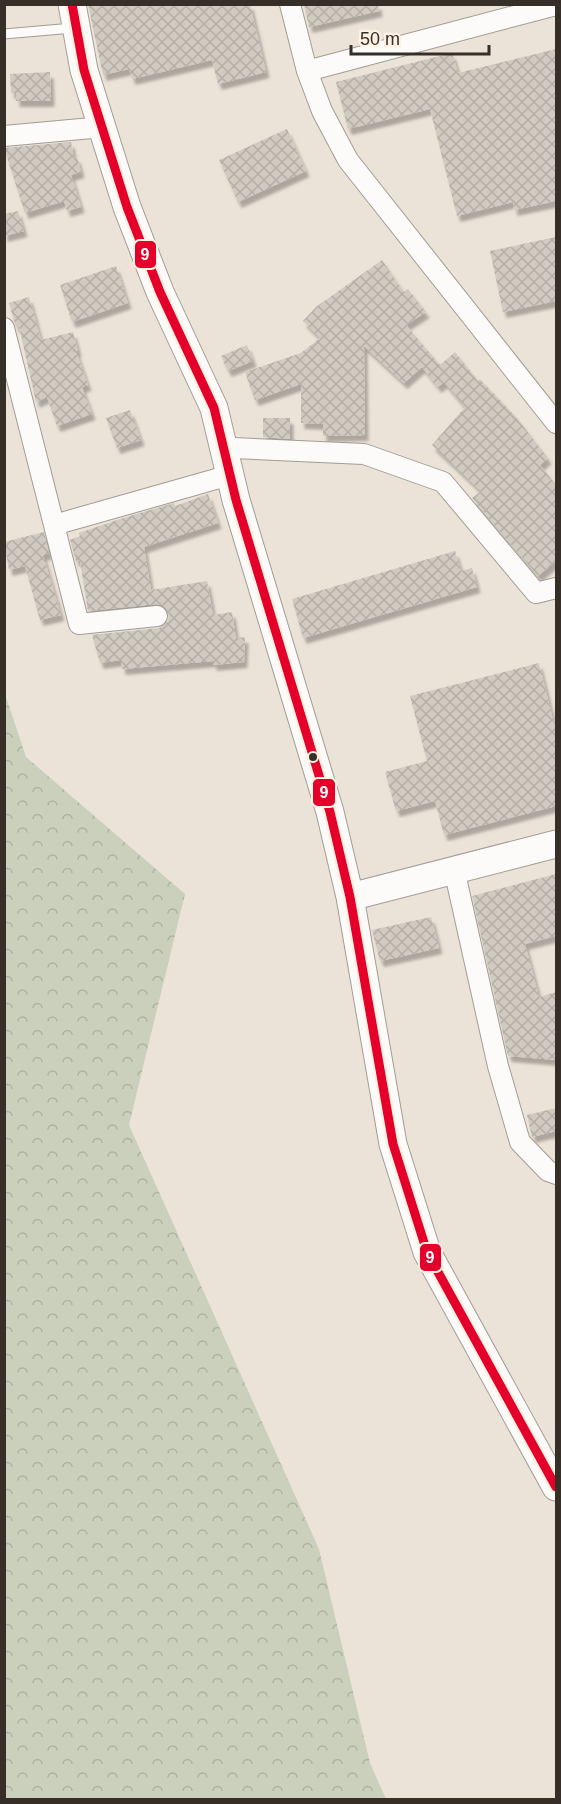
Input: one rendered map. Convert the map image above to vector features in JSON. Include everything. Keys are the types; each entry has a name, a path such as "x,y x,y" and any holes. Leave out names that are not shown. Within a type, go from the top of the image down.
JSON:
{"main road":[{"path":"74,16 84,70 127,207 160,292 214,408 227,463 330,812 350,897 393,1144 414,1216 427,1252 556,1486"},
{"path":"350,897 556,844"}],"street":[{"path":"290,4 307,71 322,111 348,160 556,423"},
{"path":"307,71 556,5"},
{"path":"4,136 103,127"},
{"path":"4,328 79,624 158,616"},
{"path":"54,525 227,463 233,448 364,454 444,482 536,593 556,588"},
{"path":"454,869 498,1066 520,1142 548,1171 556,1174"}],"lane":[{"path":"4,34 74,16"}],"green space":[{"path":"4,691 26,757 185,894 129,1125 319,1549 370,1763 386,1799 5,1799"}],"building":[{"path":"88,4 250,4 266,72 218,84 212,60 132,79 129,69 103,75"},
{"path":"304,4 378,4 379,11 309,27"},
{"path":"556,49 556,201 514,210 513,202 457,216 430,109 348,129 336,82 452,53 458,73"},
{"path":"50,72 51,101 16,101 16,93 11,93 10,74"},
{"path":"287,129 306,171 238,202 219,160"},
{"path":"71,142 74,158 77,157 81,172 71,175 81,207 67,211 64,201 25,213 4,148"},
{"path":"18,211 24,231 4,236 4,214"},
{"path":"556,237 556,301 503,312 490,251"},
{"path":"382,260 404,292 408,289 426,312 406,325 440,365 455,352 478,381 480,379 516,417 548,458 540,465 556,485 556,561 538,576 472,498 481,491 432,445 465,407 444,382 438,387 422,367 404,383 364,346 365,435 323,436 323,424 301,423 301,384 255,400 245,372 301,353 320,338 303,321 316,307"},
{"path":"116,266 128,303 72,322 60,285"},
{"path":"29,297 41,340 73,332 78,351 76,351 88,385 82,387 92,414 57,426 47,397 36,402 19,326 16,327 9,303"},
{"path":"247,345 253,361 228,371 221,356"},
{"path":"130,410 141,440 117,448 106,418"},
{"path":"263,418 290,418 290,439 263,437"},
{"path":"208,494 218,523 144,547 151,590 207,581 213,615 232,612 236,638 245,637 244,662 213,665 213,661 122,669 121,660 100,663 92,635 159,628 168,621 169,614 162,605 156,604 88,611 80,561 76,561 70,540 80,536 79,533 123,518 174,503 175,506"},
{"path":"44,532 49,553 43,555 61,615 40,620 25,566 9,570 4,542"},
{"path":"455,551 461,571 472,568 477,587 303,638 292,599"},
{"path":"539,663 556,732 556,806 444,835 435,801 396,811 385,772 427,761 410,696"},
{"path":"556,874 556,936 525,944 539,997 556,992 556,1060 508,1056 472,896"},
{"path":"431,917 439,948 380,961 372,930"},
{"path":"556,1108 556,1131 532,1137 527,1115"}],"transit line":[{"name":"9","path":"72,4 84,70 127,207 160,292 214,408 236,500 330,812 350,897 393,1144 427,1252 556,1487"}]}
